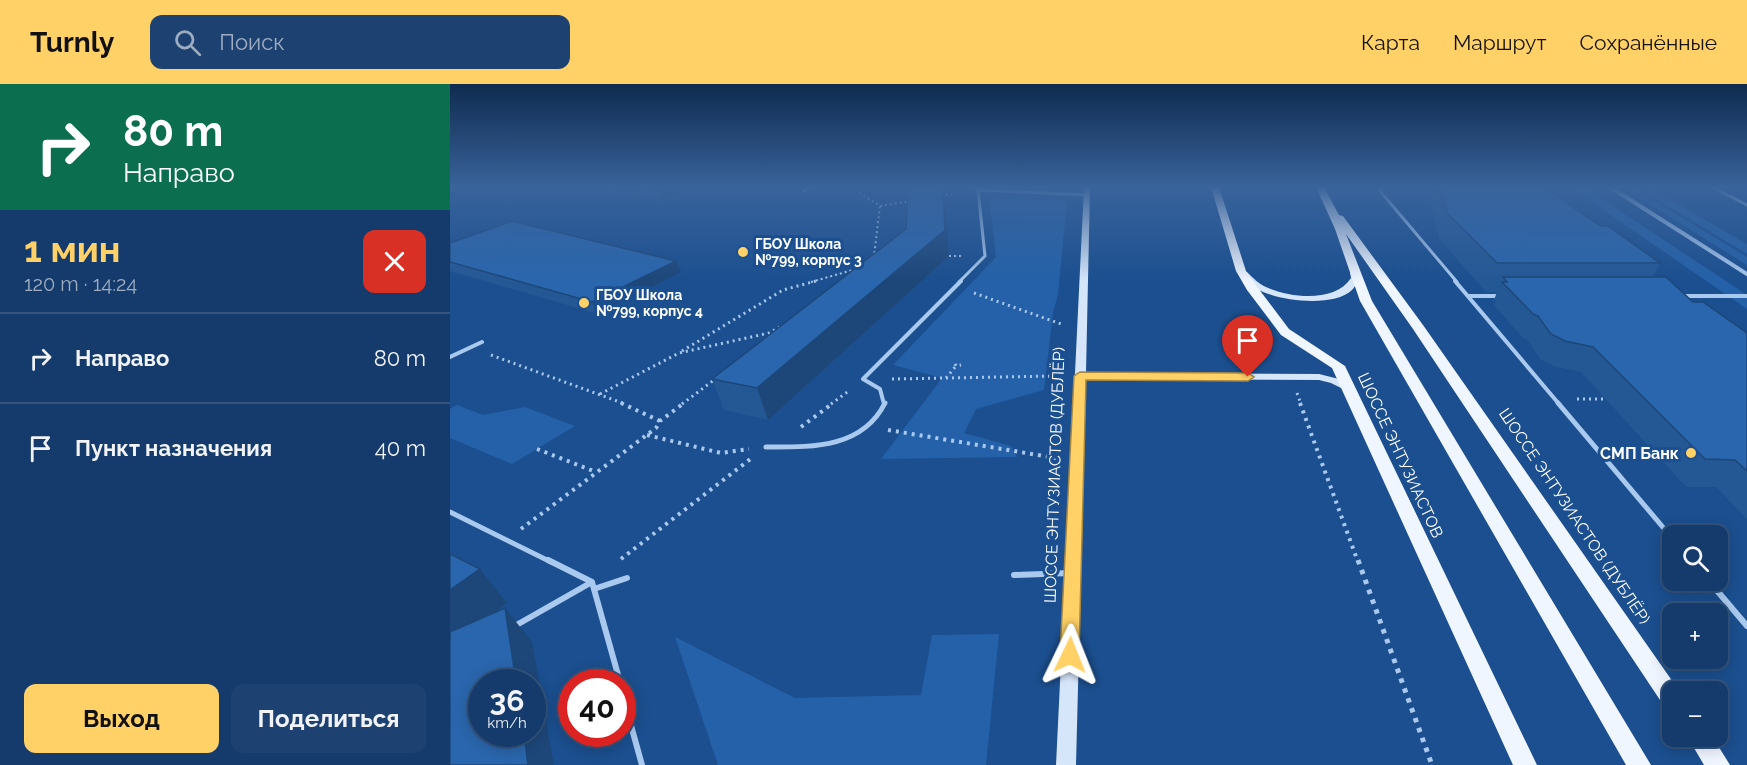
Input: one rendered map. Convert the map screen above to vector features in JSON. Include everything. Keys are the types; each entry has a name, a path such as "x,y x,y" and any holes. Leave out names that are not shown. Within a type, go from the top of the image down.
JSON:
{"main road":[{"name":"ШОССЕ ЭНТУЗИАСТОВ (ДУБЛЁР)","path":"1066,765 1086,219"},
{"name":"ШОССЕ ЭНТУЗИАСТОВ","path":"1225,219 1241,271 1285,332 1338,366 1525,765"},
{"path":"1335,219 1366,301 1639,765"},
{"name":"ШОССЕ ЭНТУЗИАСТОВ (ДУБЛЁР)","path":"1341,219 1419,328 1662,684"},
{"path":"1241,271 1253,283 1273,293 1315,298 1340,294 1349,290 1355,278 1354,272"},
{"path":"1319,377 1331,373 1338,366"},
{"path":"1080,376 1319,377 1335,381 1349,389"},
{"path":"1706,747 1718,765"}],"street":[{"path":"1660,219 1747,274"}],"lane":[{"path":"766,447 819,447 855,436 878,418 885,403 880,389 863,379 985,256 980,219"},
{"path":"1403,219 1662,526"},
{"path":"1468,296 1503,296"},
{"path":"1687,302 1678,296 1747,296"},
{"path":"450,357 482,342"},
{"path":"450,512 592,582 616,669"},
{"path":"1014,575 1073,573"},
{"path":"594,589 627,578"},
{"path":"506,631 592,582"},
{"path":"1717,591 1747,627"},
{"path":"636,743 642,765"}],"path":[{"path":"867,262 875,255 879,219"},
{"path":"938,256 985,256"},
{"path":"600,394 679,353 783,290 859,268 850,275"},
{"path":"955,286 1060,324"},
{"path":"679,353 769,333 783,327 763,342"},
{"path":"470,347 600,394 660,421"},
{"path":"946,378 957,365"},
{"path":"592,582 766,447 811,422 863,379 1055,376"},
{"path":"1291,377 1432,765"},
{"path":"506,540 656,428 660,421 716,378"},
{"path":"1555,399 1615,399"},
{"path":"869,427 1059,458"},
{"path":"646,435 722,453 766,447"},
{"path":"537,449 596,472"}],"shaded area":[{"path":"992,219 1065,219 1058,294 1053,313 1044,390 976,409 964,433 1011,446 1017,457 881,459 942,378 893,365 996,257"},
{"path":"1616,219 1632,219 1747,295 1747,309"},
{"path":"1673,219 1684,219 1747,257 1747,265"},
{"path":"1689,219 1703,219 1747,244 1747,254"},
{"path":"457,405 483,415 525,407 575,426 512,464 450,438 450,409"},
{"path":"999,634 986,765 718,765 675,637 795,698 921,695 932,635"}],"building":[{"path":"906,219 944,219 945,230 757,388 712,379 906,229"},
{"path":"1453,219 1590,219 1601,226 1608,226 1660,263 1497,263"},
{"path":"512,221 676,261 592,302 450,262 450,243"},
{"path":"1503,277 1666,277 1693,302 1703,302 1747,333 1747,471 1735,460 1705,459 1593,347 1565,341 1551,334 1538,316 1533,314 1502,282 1507,282"},
{"path":"450,554 480,569 450,590"},
{"path":"505,608 514,669 468,669 468,747 526,747 528,765 450,765 450,632"}],"place":[{"name":"ГБОУ Школа №799, корпус 3","path":"743,252"},
{"name":"ГБОУ Школа №799, корпус 4","path":"584,303"},
{"name":"СМП Банк","path":"1691,453"}],"route":[{"path":"1070,655 1080,376 1248,377"}]}
